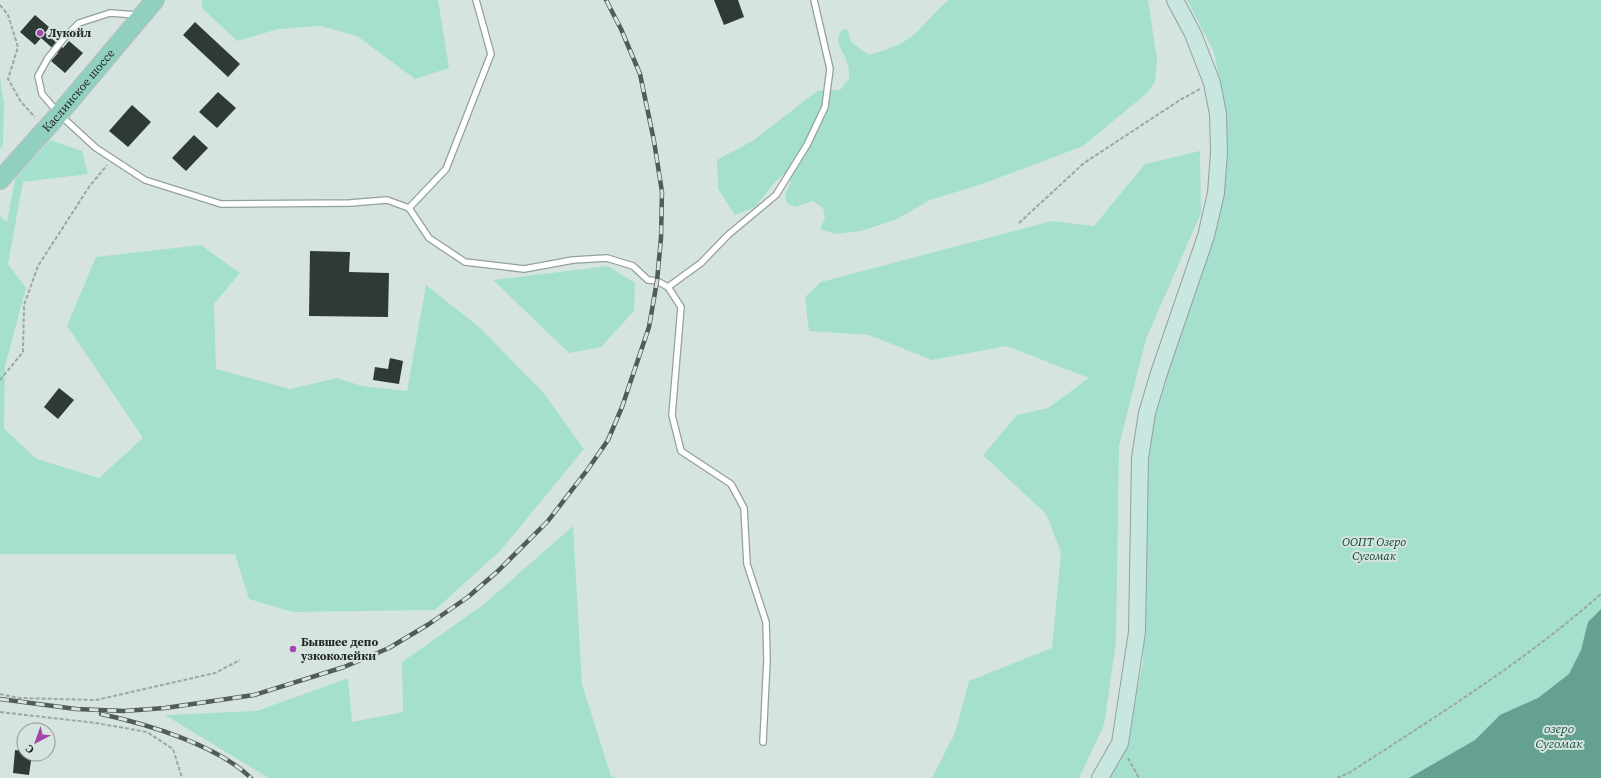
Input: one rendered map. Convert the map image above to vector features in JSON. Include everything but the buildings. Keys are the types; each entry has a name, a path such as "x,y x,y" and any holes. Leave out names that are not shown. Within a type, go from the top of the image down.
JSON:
{"main road":[{"name":"Каслинское шоссе","path":"0,180 59,114 155,0"}],"street":[{"path":"1100,778 1120,743 1137,632 1140,458 1146,420 1159,373 1206,236 1216,193 1219,152 1218,114 1212,83 1193,34 1175,0"}],"lane":[{"path":"410,208 446,169 492,54 476,0"},
{"path":"668,288 701,263 728,234 776,195 807,145 825,107 830,69 814,0"},
{"path":"141,16 110,13 79,23 48,58 38,76 42,94 59,114 96,148 145,180 221,204 350,203 387,200 410,208 428,238 465,262 524,269 573,260 607,258 633,266 648,280 657,281 668,288 681,307 672,415 681,451 731,484 744,508 748,564 766,622 767,659 763,742"}],"path":[{"path":"0,5 8,16 18,47 8,79 21,102 46,128"},
{"path":"1019,223 1084,163 1180,100 1212,83"},
{"path":"0,380 23,352 24,305 38,266 88,187 113,159"},
{"path":"1337,778 1349,773 1478,689 1578,615 1601,594"},
{"path":"0,694 19,698 96,700 215,673 240,660"},
{"path":"0,712 96,723 148,732 173,749 182,778"},
{"path":"1120,743 1139,778"}],"green space":[{"path":"202,0 438,0 449,68 415,79 357,36 321,26 278,29 237,41 202,8"},
{"path":"949,0 1148,0 1157,60 1155,82 1147,93 1083,146 979,185 930,200 897,219 861,231 835,234 820,229 825,217 823,208 813,201 795,207 787,203 785,194 791,182 783,175 776,181 755,207 735,215 718,189 717,160 754,140 817,91 840,90 849,78 848,64 838,42 838,38 843,29 847,30 851,42 869,55 893,47 911,37"},
{"name":"ООПТ Озеро Сугомак","path":"1187,0 1601,0 1601,778 1107,778 1127,743 1143,662 1148,469 1154,405 1218,225 1228,152 1224,101 1214,52"},
{"path":"0,79 4,104 3,144 0,149"},
{"path":"50,140 82,151 88,174 23,182 8,264 26,288 5,366 4,429 37,459 99,478 143,438 67,326 96,257 201,245 240,273 214,304 216,369 290,389 337,378 362,386 407,391 426,285 479,327 543,392 584,449 501,550 435,610 293,612 249,599 235,554 0,554 0,216 7,222 15,179"},
{"path":"1200,151 1201,213 1146,339 1119,446 1116,643 1104,725 1079,778 932,778 955,733 969,681 1052,648 1061,552 1046,514 983,455 1017,415 1048,408 1089,378 1006,346 932,360 869,335 809,331 805,297 821,282 1052,221 1094,226 1145,164"},
{"path":"608,266 635,283 634,311 601,347 569,353 493,280"},
{"path":"573,526 582,684 611,776 617,778 269,778 165,715 257,711 348,678 352,722 403,712 402,662 483,605"}],"water":[{"name":"озеро Сугомак","path":"1601,609 1601,778 1409,778 1475,740 1500,715 1538,698 1569,674 1581,650 1588,622"}],"railway":[{"path":"0,699 76,709 124,711 165,708 254,695 344,667 389,648 429,624 468,597 498,571 548,521 608,440 622,407 649,327 657,281 661,238 662,192 654,141 640,74 621,29 606,0"},
{"path":"101,714 180,737 220,755 237,766 251,778"}],"place":[{"name":"Лукойл","path":"40,33"},
{"name":"Бывшее депо узкоколейки","path":"293,649"}]}
